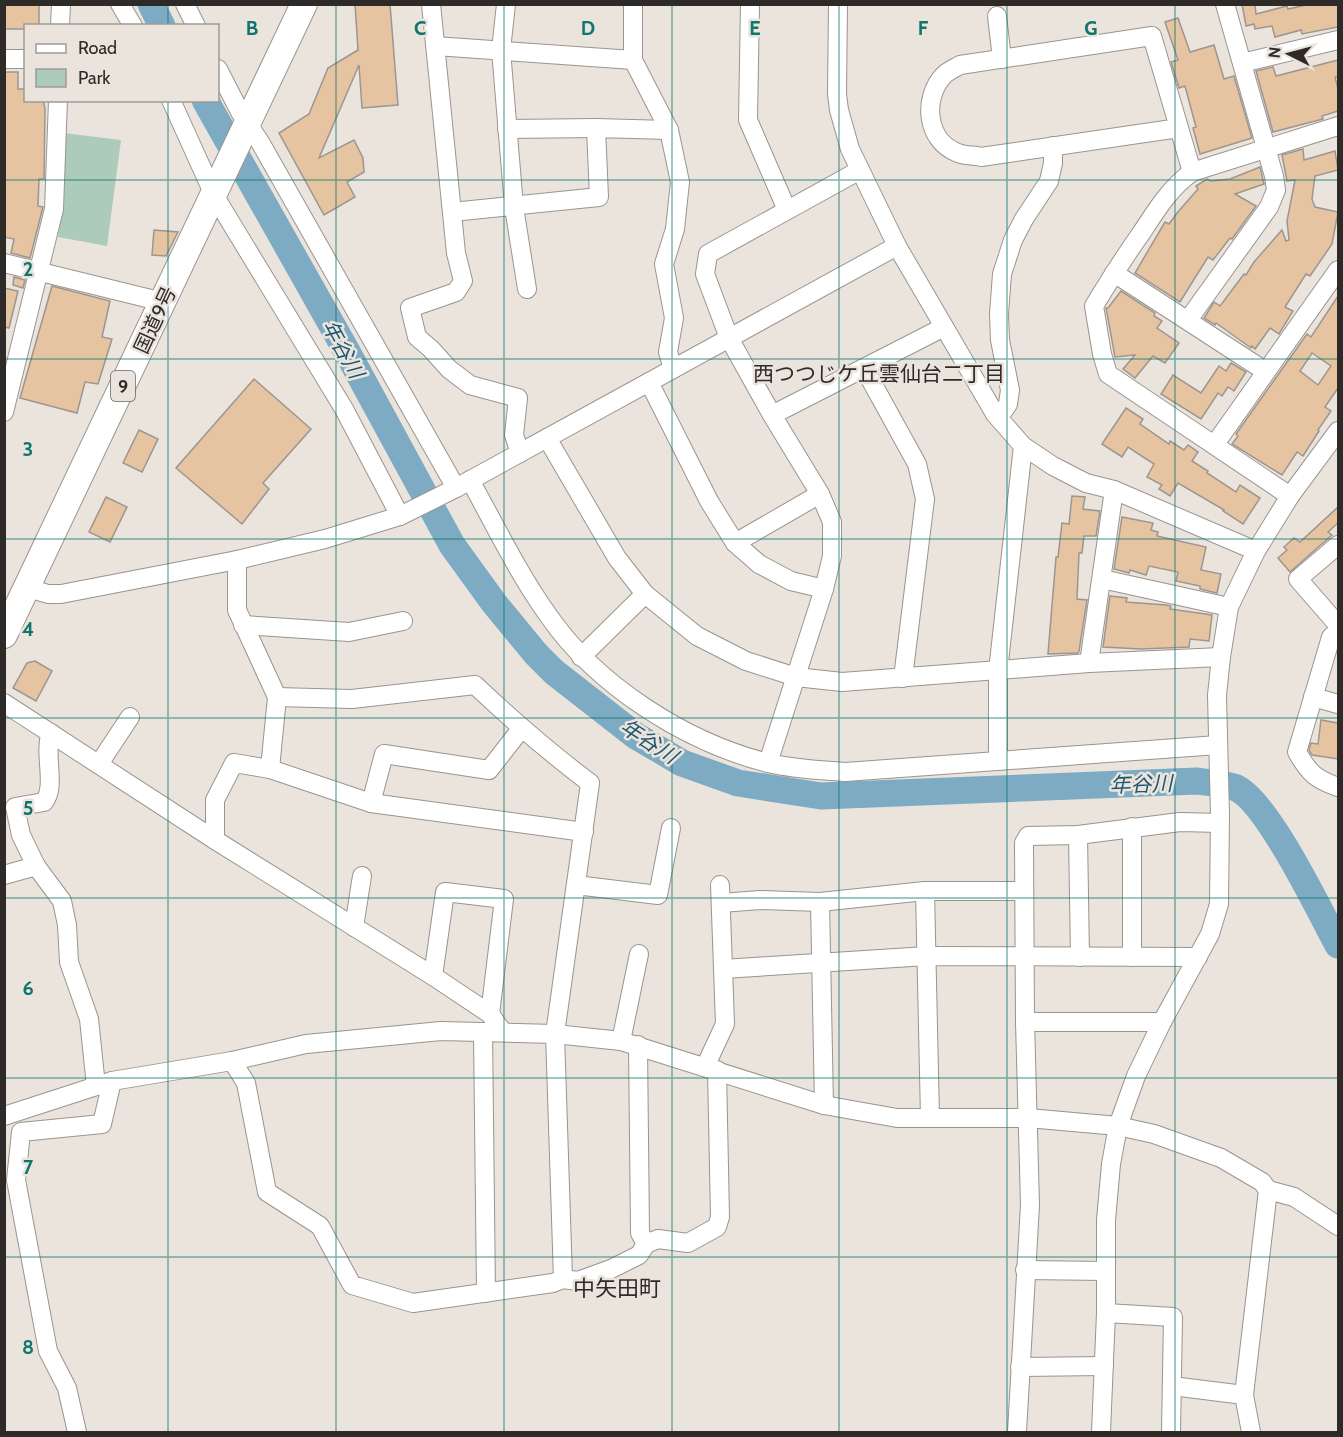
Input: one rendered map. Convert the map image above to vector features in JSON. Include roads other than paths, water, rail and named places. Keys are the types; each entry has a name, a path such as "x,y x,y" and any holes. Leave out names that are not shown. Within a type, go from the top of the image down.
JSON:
{"highway":[{"name":"国道9号","path":"4,634 28,588 304,4"}],"street":[{"path":"60,24 61,4"},
{"path":"120,4 132,24"},
{"path":"185,4 194,24"},
{"path":"431,4 456,253 463,281 456,292 410,308 417,337 449,369 470,385 518,398 514,435 520,453"},
{"path":"506,4 501,50 507,129 514,207 528,289"},
{"path":"633,4 633,60 669,130 680,182 675,230 664,264 674,318 668,352 673,369"},
{"path":"750,4 748,120 787,210"},
{"path":"838,4 836,80 839,110 850,149 897,246 995,414 1023,446 1053,466 1086,483 1114,490 1256,551"},
{"path":"1188,320 1269,207 1276,189 1225,4"},
{"path":"997,16 1002,59"},
{"path":"1179,128 981,156 958,153 943,143 932,129 929,110 933,92 945,74 960,65 1152,36 1192,172"},
{"path":"1242,63 1338,40"},
{"path":"435,46 633,60"},
{"path":"4,59 24,59"},
{"path":"219,71 247,128 260,142 457,487 549,617 581,657 646,708 693,735 732,751 768,763 806,769 845,771 998,760 1218,754"},
{"path":"4,412 54,209 58,102"},
{"path":"172,102 216,190 404,514"},
{"path":"1290,496 1108,374 1102,354 1094,306 1169,191 1192,172 1338,126"},
{"path":"452,212 598,196 596,128"},
{"path":"507,129 669,130"},
{"path":"995,414 1004,410 1008,404 1010,390 999,331 1002,274 1013,240 1049,181 1053,163 1053,146"},
{"path":"768,763 824,589 832,556 832,522 820,494 729,338 705,274 708,254 860,170"},
{"path":"28,588 48,594 61,594 237,560 325,539 404,514 520,453 897,246"},
{"path":"4,263 163,302"},
{"path":"1114,273 1265,371"},
{"path":"1215,444 1265,371 1337,276"},
{"path":"772,415 944,327"},
{"path":"864,368 917,464 925,499 903,678"},
{"path":"649,382 709,501 735,543 759,564 790,582 824,589"},
{"path":"547,438 617,558 645,594 697,636 746,661 796,677 842,682 1089,663 1221,657"},
{"path":"1101,1432 1106,1313 1106,1220 1111,1164 1118,1126 1136,1076 1162,1022 1210,934 1219,904 1217,695 1229,607 1256,551 1290,496 1336,440"},
{"path":"998,760 998,671 1023,446"},
{"path":"1089,663 1114,490"},
{"path":"735,543 820,494"},
{"path":"1338,545 1298,579 1338,624"},
{"path":"237,560 237,610 277,697 270,770"},
{"path":"1102,579 1229,607"},
{"path":"581,657 645,594"},
{"path":"243,625 349,632 403,621"},
{"path":"1338,631 1331,637 1297,752 1308,771 1321,781 1338,787"},
{"path":"277,697 352,699 476,685 522,729 590,783 555,1034 563,1279"},
{"path":"1313,697 1338,704"},
{"path":"4,703 215,840 433,976 490,1014 502,1031"},
{"path":"99,764 130,717"},
{"path":"371,803 384,754 489,770 522,729"},
{"path":"51,733 47,749 49,781 47,798 44,802 15,807 21,835 36,866 62,901 68,925 69,962 89,1019 104,1084 102,1124 21,1132 16,1180 48,1351 67,1389 77,1432"},
{"path":"215,840 215,800 234,763 270,770 371,803 584,832"},
{"path":"1017,1432 1030,1205 1025,1022 1024,843 1028,836 1078,835 1132,827 1219,819"},
{"path":"1132,827 1132,957"},
{"path":"576,885 658,895 671,828"},
{"path":"1078,835 1080,957"},
{"path":"4,875 36,866"},
{"path":"354,927 362,876"},
{"path":"232,1061 246,1083 267,1192 320,1226 352,1285 413,1303 552,1283 563,1279 578,1281 611,1269 639,1255 646,1244 658,1239 688,1243 717,1227 720,1218 711,1069 725,1024 720,885"},
{"path":"721,903 760,900 820,902 925,891 1024,891"},
{"path":"925,891 930,1118"},
{"path":"433,976 445,892 504,899 490,1014"},
{"path":"820,902 824,1105"},
{"path":"639,954 629,1043 640,1233 646,1244"},
{"path":"723,969 927,956 1198,957"},
{"path":"1025,1022 1162,1022"},
{"path":"4,1116 104,1084 232,1061 306,1044 441,1031 555,1034 629,1043 824,1105 897,1118 1028,1118 1118,1126 1154,1134 1221,1158 1262,1182 1268,1190 1294,1197 1338,1226"},
{"path":"483,1032 486,1293"},
{"path":"1251,1432 1244,1395 1268,1190"},
{"path":"1025,1270 1105,1271"},
{"path":"1106,1313 1173,1317 1171,1432"},
{"path":"1020,1368 1104,1366"},
{"path":"1172,1386 1244,1395"}],"waterway":[{"name":"年谷川","path":"151,4 161,24"},
{"name":"年谷川","path":"206,102 346,350 452,545 494,603 536,654 554,672 636,736 682,763 738,783 821,796 1197,781 1234,787 1247,796 1276,833 1306,883 1338,945"}],"district":[{"name":"西つつじケ丘雲仙台二丁目","path":"879,373"},
{"name":"中矢田町","path":"617,1288"}]}
